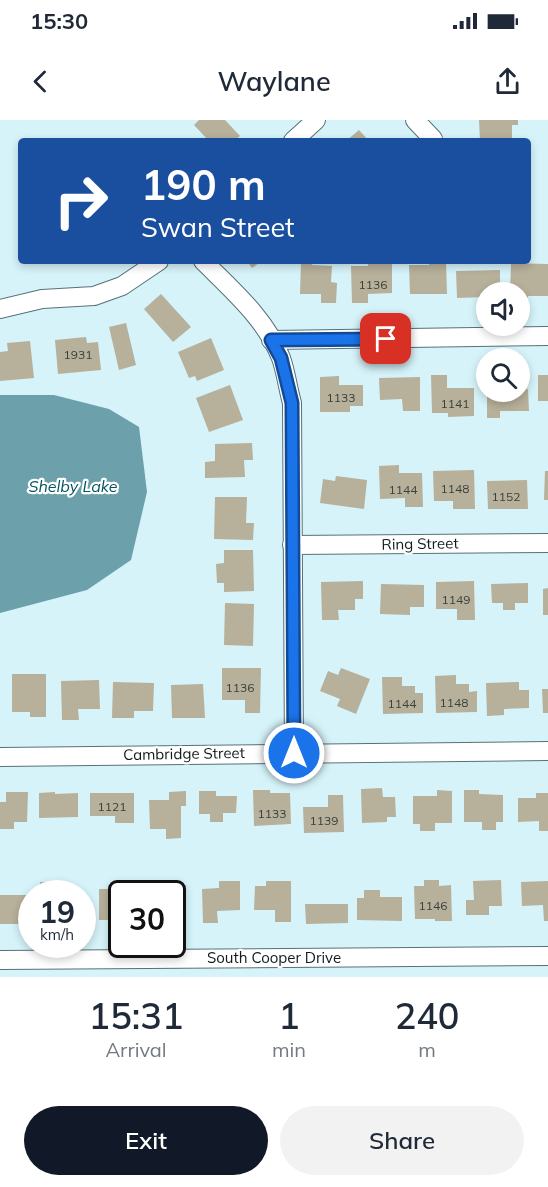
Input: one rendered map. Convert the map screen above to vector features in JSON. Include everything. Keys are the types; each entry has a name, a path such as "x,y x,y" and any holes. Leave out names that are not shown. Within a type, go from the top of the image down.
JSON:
{"street":[{"path":"296,138 315,120"},
{"path":"415,120 430,138"},
{"path":"0,309 42,299 94,296 122,286 155,264"},
{"path":"206,264 252,310 271,340 281,358 292,403 294,753"},
{"path":"271,340 548,336"},
{"name":"Ring Street","path":"292,545 548,543"},
{"name":"Cambridge Street","path":"0,757 548,751"},
{"name":"South Cooper Drive","path":"0,960 548,956"}],"water":[{"name":"Shelby Lake","path":"0,395 54,395 109,409 139,427 147,492 131,560 87,590 0,613"}],"building":[{"path":"199,120 225,120 240,136 238,138 206,138 194,125"},
{"path":"479,120 518,120 518,125 512,125 512,138 480,138"},
{"path":"359,130 366,138 350,138"},
{"path":"301,264 332,266 331,282 337,283 336,303 321,303 321,294 300,294"},
{"path":"368,264 392,264 392,293 368,294 368,303 352,303 351,266 368,266"},
{"path":"446,264 447,294 410,294 409,265"},
{"path":"511,264 548,264 548,296 530,296 530,282 510,282"},
{"path":"500,270 500,282 476,282 476,297 457,298 456,271"},
{"path":"161,294 191,327 173,342 144,309"},
{"path":"126,323 136,365 119,370 109,327"},
{"path":"86,337 87,343 98,342 101,370 58,374 55,340"},
{"path":"211,338 224,370 197,381 195,376 189,378 178,352"},
{"path":"30,341 34,378 0,381 0,352 8,351 7,343"},
{"path":"431,375 447,375 447,388 474,388 474,416 448,417 448,413 432,413"},
{"path":"538,375 548,375 548,401 538,401"},
{"path":"339,376 339,385 363,385 363,406 350,406 350,412 320,412 320,377"},
{"path":"420,377 420,411 403,411 402,399 380,400 379,378"},
{"path":"230,385 243,420 209,432 196,398"},
{"path":"487,402 529,402 529,411 500,411 500,418 487,418"},
{"path":"252,443 253,460 244,460 245,477 205,478 205,462 215,461 215,444"},
{"path":"399,465 399,473 422,473 423,507 405,507 405,498 380,499 379,466"},
{"path":"474,470 475,509 453,509 453,501 434,501 433,471"},
{"path":"545,471 548,471 548,500 544,500"},
{"path":"336,476 367,480 364,509 320,503 323,479 335,481"},
{"path":"527,480 528,509 488,509 487,481"},
{"path":"215,497 247,497 246,523 254,523 253,540 214,539"},
{"path":"224,550 253,550 254,591 224,592 224,583 217,583 216,564 224,563"},
{"path":"363,581 363,599 355,599 355,610 338,610 339,620 322,620 321,582"},
{"path":"474,581 475,620 457,620 457,609 436,609 436,582"},
{"path":"528,583 528,603 515,603 515,610 503,610 503,603 492,603 491,584"},
{"path":"381,584 424,585 424,607 410,607 410,615 380,614"},
{"path":"548,588 548,615 543,615 543,589"},
{"path":"225,603 254,604 253,646 224,645"},
{"path":"222,668 261,668 260,713 245,713 245,700 222,700"},
{"path":"341,668 370,679 356,714 337,706 340,699 320,691 328,671 338,675"},
{"path":"12,674 46,674 46,717 30,717 30,712 12,712"},
{"path":"456,675 456,684 469,684 469,692 477,691 477,712 436,713 435,676"},
{"path":"382,677 402,677 402,686 415,686 415,693 423,693 423,713 383,714"},
{"path":"99,680 100,709 78,709 79,720 62,720 61,681"},
{"path":"113,682 154,683 153,711 134,711 134,718 112,718"},
{"path":"519,682 519,690 529,690 529,708 504,709 504,715 487,716 486,683"},
{"path":"203,684 205,718 172,718 171,685"},
{"path":"542,689 548,689 548,713 543,713"},
{"path":"382,788 383,797 395,797 396,817 387,817 387,822 362,823 361,789"},
{"path":"253,790 290,793 291,824 254,826"},
{"path":"437,790 452,791 452,823 435,823 435,831 420,831 420,824 413,824 413,796 437,796"},
{"path":"464,790 479,790 479,794 503,795 503,822 496,822 496,830 482,830 482,822 464,822"},
{"path":"186,791 186,806 181,806 181,838 166,839 166,829 150,829 149,800 169,800 169,792"},
{"path":"199,791 216,791 216,796 237,796 236,813 223,813 223,822 210,822 210,814 199,814"},
{"path":"6,792 28,792 27,822 14,822 14,829 0,829 0,802 6,802"},
{"path":"55,792 55,794 78,793 78,817 39,818 39,793"},
{"path":"90,793 134,793 134,823 115,823 115,816 90,816"},
{"path":"536,793 548,793 548,831 539,831 539,821 518,822 518,798 536,798"},
{"path":"328,795 343,795 344,832 304,833 303,807 328,807"},
{"path":"424,880 439,880 439,886 451,885 452,921 415,919 414,886 424,886"},
{"path":"501,880 502,906 489,906 489,915 466,915 466,900 474,900 473,881"},
{"path":"219,881 240,881 240,910 217,911 218,923 203,923 202,889 219,888"},
{"path":"266,881 291,881 291,922 275,922 275,910 254,910 255,886 266,886"},
{"path":"548,881 548,921 544,921 543,905 522,906 521,882"},
{"path":"99,889 108,889 108,920 99,920"},
{"path":"364,890 380,890 380,897 402,897 402,921 357,920 357,898 364,898"},
{"path":"0,895 18,895 18,924 0,924"},
{"path":"305,904 348,904 348,923 306,924"}],"route":[{"path":"294,753 292,403 281,358 271,340 386,339"}]}
